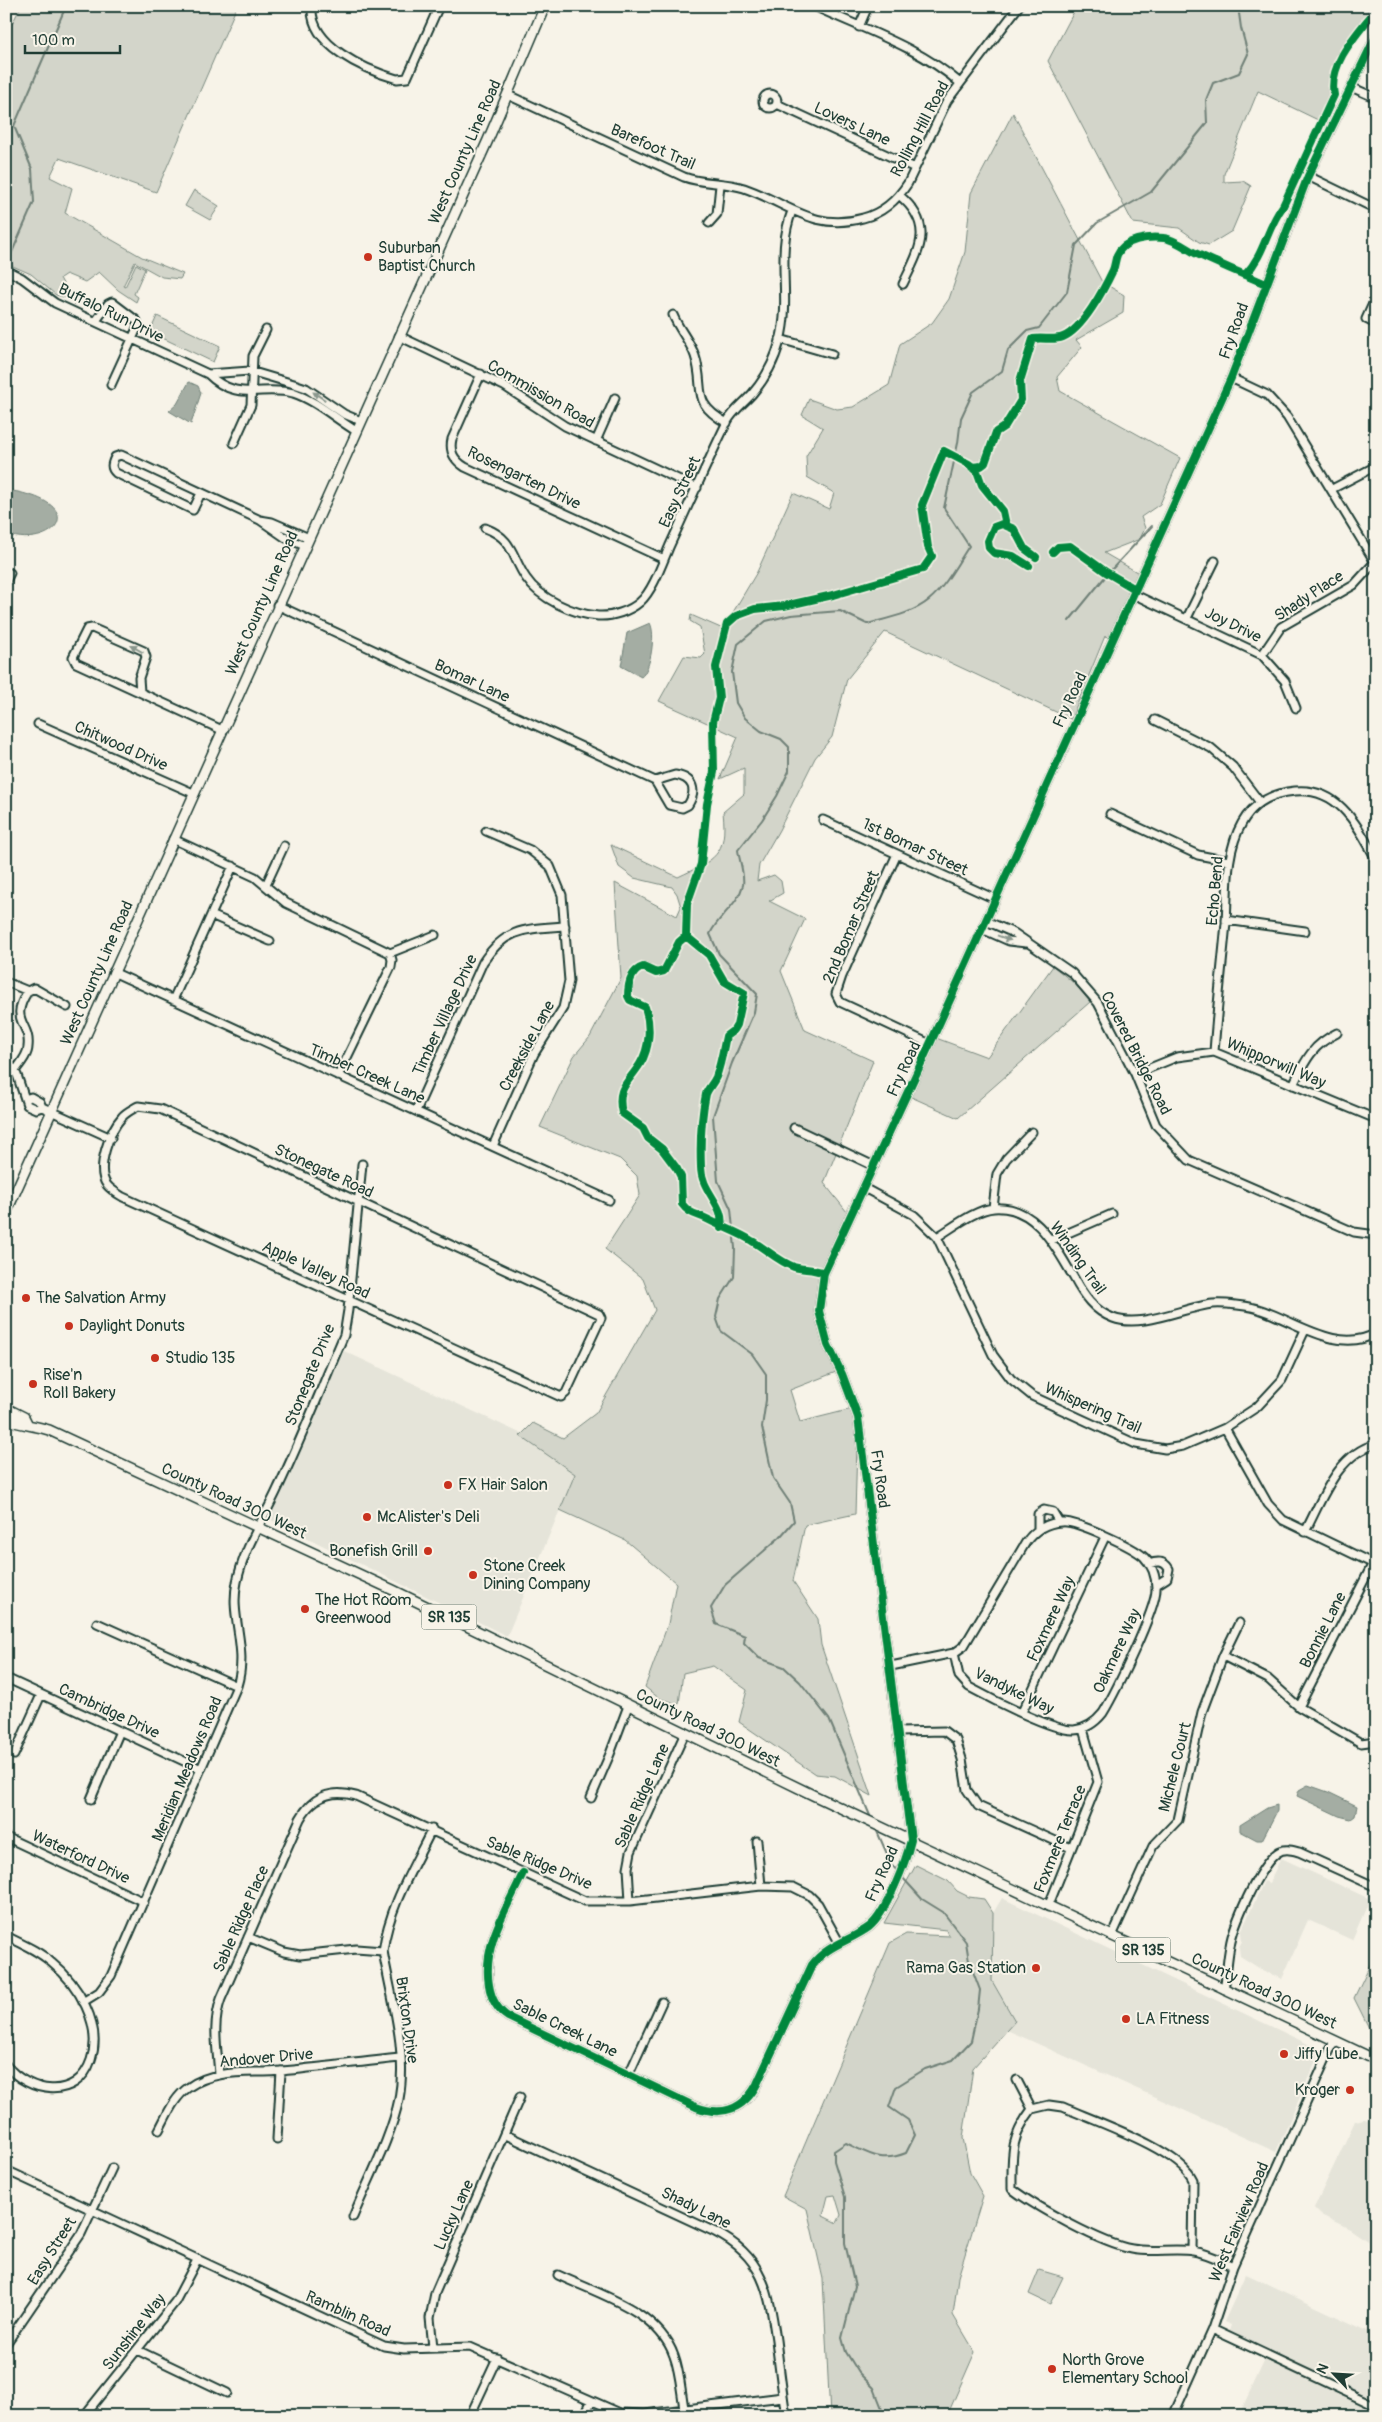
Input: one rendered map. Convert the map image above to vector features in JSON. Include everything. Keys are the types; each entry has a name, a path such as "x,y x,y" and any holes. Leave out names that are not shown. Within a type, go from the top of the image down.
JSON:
{"main road":[{"name":"West County Line Road","path":"6,1213 172,839 508,95 545,6"},
{"name":"County Road 300 West","path":"6,1408 24,1417 27,1423"},
{"name":"County Road 300 West","path":"6,1419 20,1425 27,1423 49,1430 256,1528 400,1593 628,1706 1048,1907 1376,2060"}],"street":[{"path":"312,6 322,38 333,50 397,79 407,78 439,6"},
{"path":"814,6 933,62 960,83"},
{"path":"859,27 868,6"},
{"name":"Rolling Hill Road","path":"792,211 818,221 851,222 880,212 899,195 915,168 944,106 1019,6"},
{"name":"Fry Road","path":"727,2111 745,2101 753,2091 808,1971 816,1960 839,1942 870,1926 877,1919 906,1862 911,1840 891,1666 858,1417 842,1374 828,1345 819,1311 824,1273 982,930 1231,378 1308,176 1376,36"},
{"path":"1351,87 1376,98"},
{"name":"Barefoot Trail","path":"508,95 684,177 699,182 745,189 792,211"},
{"name":"Lovers Lane","path":"777,104 915,168"},
{"path":"1308,176 1376,208"},
{"path":"708,223 717,214 720,184"},
{"path":"899,195 917,215 922,235 917,255 903,284"},
{"name":"Easy Street","path":"485,528 507,542 532,586 562,605 598,616 620,612 640,603 649,590 664,559 727,423 765,376 780,339 786,304 784,238 792,211"},
{"name":"Buffalo Run Drive","path":"7,270 51,300 208,374 214,381 253,393 282,391 301,396 356,432"},
{"path":"1376,298 1366,319 1376,324"},
{"path":"96,321 109,303 115,303 136,320 138,326 111,385"},
{"path":"673,315 696,358 702,401 711,412 727,423"},
{"path":"234,443 251,405 253,393 253,356 266,330"},
{"name":"Commission Road","path":"399,336 520,394 556,421 697,488"},
{"path":"780,339 832,354"},
{"name":"Buffalo Run Drive","path":"208,374 253,372 306,388 344,414 360,422"},
{"name":"Rosengarten Drive","path":"481,374 452,439 451,449 454,459 465,467 664,559"},
{"path":"1231,378 1267,394 1288,417 1375,564"},
{"path":"596,441 615,398"},
{"path":"201,493 193,510 116,473 112,469 113,461 121,455 260,520 286,538 307,542"},
{"path":"1332,489 1376,466"},
{"path":"1187,618 1214,560"},
{"name":"Shady Place","path":"1262,655 1281,627 1354,585 1375,564"},
{"path":"6,581 10,573"},
{"name":"Joy Drive","path":"1133,594 1262,655 1285,681 1296,708"},
{"name":"Bomar Lane","path":"278,605 656,781"},
{"path":"140,692 139,678 146,656 144,651 92,628 87,629 73,657 76,662 140,692 222,730"},
{"path":"1155,720 1211,748 1233,767 1259,802 1286,792 1306,790 1330,797 1346,810 1376,859"},
{"name":"Chitwood Drive","path":"38,724 193,794"},
{"path":"675,775 688,780 693,785 694,793 688,806 682,808 669,805 656,781 675,775"},
{"name":"Echo Bend","path":"1214,1052 1226,920 1229,861 1242,823 1259,802"},
{"path":"1110,814 1198,855 1229,861"},
{"name":"1st Bomar Street","path":"823,820 995,899"},
{"name":"Creekside Lane","path":"486,831 530,850 550,866 562,895 569,981 568,995 557,1020 534,1054 493,1146"},
{"path":"172,839 233,866 266,885 277,897 286,903 390,953 435,935"},
{"path":"266,885 284,846"},
{"name":"2nd Bomar Street","path":"897,854 842,976 836,994 840,1002 930,1044"},
{"path":"173,1000 233,866"},
{"path":"211,915 270,941"},
{"path":"1226,920 1305,931"},
{"name":"Covered Bridge Road","path":"986,921 1014,933 1072,973 1098,1003 1135,1074 1156,1125 1189,1160 1354,1232 1376,1235"},
{"name":"Timber Village Drive","path":"416,1111 483,962 493,946 508,935 526,929 565,926"},
{"path":"982,930 1009,941 1026,943"},
{"path":"338,1076 391,967 390,953"},
{"name":"Timber Creek Lane","path":"113,972 609,1200"},
{"path":"6,982 28,991"},
{"path":"15,1071 28,1049 29,1041 20,1016 19,1004 28,991 34,988 67,1006"},
{"path":"1293,1085 1304,1062 1322,1040 1337,1033"},
{"name":"Whipporwill Way","path":"1135,1074 1177,1057 1214,1052 1376,1119"},
{"path":"6,1059 15,1071 27,1105 36,1109 42,1107 111,1138"},
{"name":"Stonegate Road","path":"111,1138 122,1116 138,1106 160,1109 599,1314 602,1318 566,1393 561,1397"},
{"path":"794,1128 874,1166"},
{"path":"864,1188 914,1215 937,1238 968,1217 993,1208 996,1174 1006,1159 1032,1132"},
{"name":"Apple Valley Road","path":"111,1138 103,1158 102,1169 107,1185 123,1197 561,1397"},
{"name":"Stonegate Drive","path":"256,1528 278,1490 344,1335 362,1164"},
{"name":"Winding Trail","path":"993,1208 1013,1211 1033,1219 1052,1240 1087,1301 1113,1318 1139,1320 1214,1304 1260,1309 1304,1330 1330,1338 1354,1339 1376,1333"},
{"path":"1052,1240 1112,1214"},
{"name":"Whispering Trail","path":"937,1238 993,1356 1010,1379 1032,1396 1136,1444 1165,1449 1183,1446 1225,1428 1257,1407 1282,1380 1304,1330"},
{"path":"1225,1428 1268,1504 1283,1520 1374,1565"},
{"path":"1305,1532 1335,1473 1353,1457 1376,1444"},
{"path":"1038,1529 1038,1514 1044,1510 1053,1512 1059,1522"},
{"path":"891,1666 954,1653 968,1641 1026,1542 1038,1529 1048,1524 1059,1522 1075,1524 1133,1550 1149,1564 1160,1561 1166,1564 1169,1569 1167,1578 1156,1584"},
{"name":"Meridian Meadows Road","path":"83,2002 100,1992 108,1982 237,1686 242,1662 235,1602 236,1583 256,1528"},
{"name":"Foxmere Way","path":"1022,1712 1105,1537"},
{"name":"Oakmere Way","path":"1083,1729 1095,1722 1106,1708 1152,1608 1156,1595 1156,1584 1149,1564"},
{"name":"Bonnie Lane","path":"1299,1707 1374,1565"},
{"path":"97,1623 237,1686"},
{"name":"Michele Court","path":"1112,1936 1153,1846 1178,1820 1202,1712 1222,1656 1238,1623"},
{"name":"Vandyke Way","path":"954,1653 957,1672 964,1684 1060,1728 1083,1729"},
{"path":"1222,1656 1268,1678 1299,1707 1361,1743 1376,1742"},
{"name":"Cambridge Drive","path":"6,1678 202,1769"},
{"path":"14,1756 41,1695"},
{"path":"590,1798 610,1754 628,1706"},
{"name":"Foxmere Terrace","path":"1048,1907 1098,1782 1083,1729"},
{"path":"91,1798 120,1731"},
{"path":"899,1732 944,1731 956,1740 962,1759 967,1790 978,1806 1071,1848"},
{"name":"Sable Ridge Lane","path":"630,1901 628,1868 631,1852 685,1733"},
{"name":"Sable Ridge Drive","path":"331,1793 356,1796 432,1829 585,1901 630,1901 761,1886 788,1886 809,1895 822,1909 839,1942"},
{"name":"Sable Ridge Place","path":"219,2074 215,2029 216,2014 302,1815 312,1802 331,1793"},
{"name":"Brixton Drive","path":"353,2217 396,2108 401,2080 400,2058 383,1950 391,1914 432,1829"},
{"name":"Waterford Drive","path":"6,1837 144,1902"},
{"path":"757,1841 761,1886"},
{"path":"1224,1989 1233,1934 1253,1885 1266,1863 1278,1852 1288,1849 1299,1852 1376,1887"},
{"name":"Sable Creek Lane","path":"524,1873 492,1940 487,1956 488,1977 495,2003 508,2017 696,2108 714,2112 727,2111"},
{"path":"6,1936 38,1952 70,1980 83,2002 92,2032 93,2053 88,2068 77,2080 58,2089 40,2088 22,2080 6,2064"},
{"path":"248,1937 300,1955 356,1949 383,1950"},
{"path":"629,2074 662,2002"},
{"name":"West Fairview Road","path":"1173,2416 1212,2328 1233,2266 1334,2041"},
{"name":"Andover Drive","path":"158,2130 176,2100 187,2088 219,2074 281,2071 400,2058"},
{"path":"277,2139 281,2071"},
{"path":"1017,2080 1032,2109"},
{"name":"Lucky Lane","path":"433,2347 430,2318 432,2301 520,2097"},
{"path":"1192,2251 1193,2180 1189,2171 1181,2163 1154,2148 1063,2107 1049,2105 1032,2109 1021,2123 1012,2147 1012,2188 1029,2202 1102,2239 1131,2249 1192,2251 1211,2256 1233,2266"},
{"name":"Shady Lane","path":"504,2134 715,2232 738,2245 753,2261 768,2291 786,2416"},
{"name":"Easy Street","path":"6,2344 81,2234 112,2168"},
{"name":"Ramblin Road","path":"6,2170 370,2341 394,2348 466,2346 498,2358 612,2412 628,2414 783,2397"},
{"name":"Sunshine Way","path":"84,2416 175,2302 197,2260"},
{"path":"558,2276 633,2310 652,2322 662,2332 674,2354 684,2408"},
{"path":"1212,2328 1376,2406"},
{"path":"137,2350 227,2392"},
{"path":"470,2416 498,2358"},
{"path":"584,2416 590,2402"}],"shaded area":[{"path":"21,6 237,6 156,192 59,158 50,177 72,188 65,213 142,257 183,274 180,279 162,277 135,262 123,286 125,287 136,264 145,269 134,294 138,297 136,302 118,290 99,272 85,282 66,274 60,278 71,299 56,295 31,274 6,263 6,166 9,138 6,136 6,36"},
{"path":"1077,6 1371,6 1339,58 1329,81 1331,94 1318,120 1258,91 1224,174 1224,182 1243,181 1251,186 1232,231 1209,245 1199,242 1179,228 1133,223 1048,61"},
{"path":"1013,113 1102,282 1124,295 1123,313 1076,340 1082,347 1057,377 1060,391 1180,458 1160,504 1141,517 1145,528 1140,539 1104,553 1142,575 1113,639 1105,636 1071,719 885,632 847,679 832,737 815,758 759,865 757,881 774,875 781,881 783,893 769,901 805,919 781,971 805,1030 873,1061 824,1183 847,1212 844,1219 848,1221 824,1273 819,1311 842,1374 836,1372 790,1390 800,1422 852,1409 857,1445 855,1514 805,1525 793,1581 818,1619 821,1645 872,1796 835,1776 815,1774 739,1722 747,1690 713,1666 683,1673 679,1704 660,1699 645,1687 668,1624 676,1583 625,1540 560,1510 575,1474 520,1436 533,1423 563,1438 596,1413 655,1310 643,1279 605,1249 640,1195 637,1176 620,1159 540,1127 574,1056 590,1037 621,978 615,883 677,916 681,907 677,894 672,887 634,878 619,867 611,845 678,877 701,866 716,855 723,838 723,812 744,794 744,768 720,779 738,737 659,701 684,656 701,658 705,654 700,627 690,621 691,615 723,629 757,572 793,493 829,509 834,493 807,477 806,456 823,428 802,415 809,399 837,409 853,407 889,385 900,344 932,323 949,299 965,252 971,193"},
{"path":"194,190 219,206 210,220 185,206"},
{"path":"157,316 220,346 213,362 150,332"},
{"path":"189,382 198,386 201,393 191,424 169,411 177,404"},
{"path":"6,491 33,496 48,503 56,512 58,520 54,527 46,533 35,537 6,534"},
{"path":"650,623 653,635 650,659 645,673 641,677 621,666 627,633"},
{"path":"1053,966 1075,984 1090,1002 958,1118 909,1096 936,1038 987,1057"},
{"path":"344,1351 522,1434 521,1436 575,1474 507,1636 271,1520 270,1513"},
{"path":"1308,1785 1357,1806 1355,1816 1351,1819 1339,1816 1297,1796 1299,1790"},
{"path":"1277,1805 1277,1811 1262,1840 1257,1840 1240,1831 1240,1825 1267,1808"},
{"path":"1281,1858 1370,1899 1352,1940 1308,1920 1282,1979 1262,1970 1240,1956 1239,1947 1242,1941 1241,1932 1264,1881 1269,1883"},
{"path":"916,1865 948,1881 957,1891 969,1897 984,1899 993,1913 992,1981 1015,2021 973,2068 963,2138 970,2173 983,2196 958,2277 953,2315 975,2352 947,2416 830,2416 823,2279 807,2209 783,2196 890,1943 906,1934 950,1936 946,1930 884,1923","holes":["835,2195 841,2215 837,2223 823,2216 828,2196"]},
{"path":"1002,1898 1317,2050 1317,2058 1276,2152 1007,2030 1015,2021 992,1981 993,1913"},
{"path":"1376,1952 1376,2042 1354,1998"},
{"path":"1376,2114 1376,2247 1350,2229 1321,2215 1314,2208 1355,2121 1364,2119 1373,2121"},
{"path":"1039,2270 1063,2277 1050,2304 1029,2294"},
{"path":"1246,2274 1376,2335 1376,2416 1239,2415 1269,2350 1229,2331 1231,2325 1224,2322"}],"waterway":[{"path":"6,266 34,202 32,169 14,126 66,6"},
{"path":"871,1818 829,1719 800,1682 784,1667 759,1658 744,1643 745,1636 716,1624 711,1608 725,1585 780,1537 794,1521 790,1503 773,1478 762,1427 766,1400 766,1374 752,1354 721,1331 716,1317 720,1299 734,1277 735,1248 731,1209 718,1181 713,1116 732,1063 754,1012 757,994 719,954 710,934 737,899 743,885 743,872 738,850 762,820 777,796 789,771 789,747 781,739 761,731 745,718 736,703 732,672 738,644 766,621 791,615 840,611 867,624 915,609 929,600 946,582 969,546 944,508 958,443 961,418 973,392 1002,371 1008,350 1027,331 1039,328 1067,292 1076,245 1097,223 1151,192 1207,123 1206,100 1213,83 1239,73 1248,54 1241,28 1238,6"},
{"path":"1112,569 1152,526"},
{"path":"1069,621 1105,577"},
{"path":"876,1829 892,1865 899,1873"},
{"path":"885,2416 874,2388 859,2373 846,2352 842,2338 855,2286 845,2243 845,2197 834,2161 834,2151 846,2143 876,2156 889,2157 906,2153 915,2135 908,2120 889,2107 896,2087 925,2069 953,2060 971,2041 980,1990 969,1961 966,1942 943,1912 922,1899 902,1877"}],"cycle path":[{"path":"1245,275 1257,259 1334,95 1335,73 1344,52 1371,16"},
{"path":"523,1873 497,1927 489,1955 489,1985 497,2007 508,2017 696,2107 715,2111 732,2109 746,2100 752,2093 812,1965 832,1948 869,1927 882,1911 888,1899 905,1861 911,1840 858,1417 842,1374 828,1345 819,1311 824,1273 930,1044 1231,378 1308,176 1376,36"},
{"path":"972,467 981,466 985,463 996,432 1005,426 1021,400 1020,381 1033,339 1063,337 1071,333 1078,326 1098,297 1113,270 1117,255 1125,245 1144,238 1168,239 1266,284"},
{"path":"686,936 687,904 701,864 707,804 714,772 713,722 719,698 716,667 727,624 736,616 755,609 784,606 833,595 923,569 932,556 928,547 922,505 944,451 969,464 977,471 982,485 1003,511 1006,525"},
{"path":"1029,566 1013,556 994,553 989,548 988,541 994,527 1002,524 1014,529 1024,548 1036,557"},
{"path":"1053,552 1058,547 1070,546 1106,572 1135,589"},
{"path":"721,1228 722,1220 720,1212 702,1176 702,1121 706,1094 718,1072 726,1036 737,1025 744,993 724,981 709,955 686,936 679,942 664,971 656,973 643,967 631,979 628,996 630,1000 645,1007 648,1021 648,1044 640,1064 624,1086 621,1097 622,1113 643,1128 648,1138 662,1149 677,1169 681,1177 682,1204 687,1210 718,1225 724,1227 736,1232 794,1267 824,1273"}],"place":[{"name":"Suburban Baptist Church","path":"368,257"},
{"name":"The Salvation Army","path":"26,1298"},
{"name":"Daylight Donuts","path":"69,1326"},
{"name":"Studio 135","path":"155,1358"},
{"name":"Rise'n Roll Bakery","path":"33,1384"},
{"name":"FX Hair Salon","path":"448,1485"},
{"name":"McAlister's Deli","path":"367,1517"},
{"name":"Bonefish Grill","path":"428,1551"},
{"name":"Stone Creek Dining Company","path":"473,1575"},
{"name":"The Hot Room Greenwood","path":"305,1609"},
{"name":"Rama Gas Station","path":"1036,1968"},
{"name":"LA Fitness","path":"1126,2019"},
{"name":"Jiffy Lube","path":"1284,2054"},
{"name":"Kroger","path":"1350,2090"},
{"name":"North Grove Elementary School","path":"1052,2369"}]}
